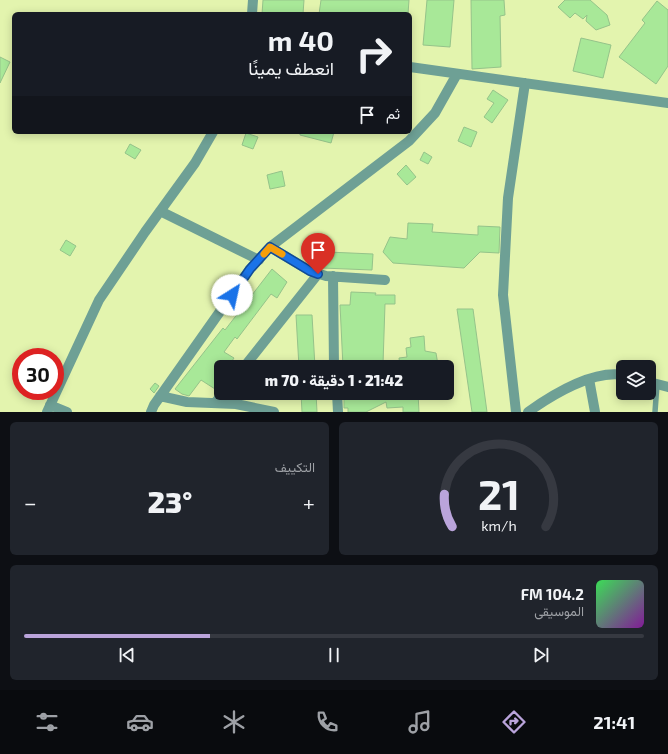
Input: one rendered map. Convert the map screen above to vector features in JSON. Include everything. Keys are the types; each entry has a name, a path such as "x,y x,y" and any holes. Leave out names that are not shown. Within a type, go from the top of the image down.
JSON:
{"street":[{"path":"252,12 253,0"},
{"path":"412,66 457,74 668,103"},
{"path":"151,412 160,396 250,269 270,247 409,141 435,113 457,74"},
{"path":"516,412 503,295 508,198 525,83"},
{"path":"67,412 48,409 99,300 160,211 195,164 212,134"},
{"path":"160,211 259,260"},
{"path":"270,247 310,271 318,274 326,276 385,280"},
{"path":"250,360 318,274"},
{"path":"333,276 334,360"},
{"path":"528,412 548,398 590,378 612,373 616,374"},
{"path":"590,378 595,412"},
{"path":"656,384 668,387"},
{"path":"160,396 187,402 236,404 274,412"},
{"path":"337,400 338,412"}],"lane":[{"path":"654,400 655,412"}],"building":[{"path":"263,0 304,0 303,12 262,12"},
{"path":"321,0 409,0 408,12 319,12"},
{"path":"427,0 454,0 450,47 423,45"},
{"path":"471,0 504,0 505,15 500,16 501,67 472,69"},
{"path":"565,0 590,0 607,15 610,25 596,30 586,21 587,15 583,19 575,13 570,18 558,7"},
{"path":"657,1 668,10 668,66 656,84 619,57 645,23 642,20"},
{"path":"581,38 611,45 603,78 573,71"},
{"path":"0,57 10,62 0,83"},
{"path":"493,90 508,100 492,123 484,117 494,103 487,99"},
{"path":"464,127 477,132 471,147 458,141"},
{"path":"246,134 258,137 253,149 242,145"},
{"path":"300,134 333,134 331,143"},
{"path":"130,144 141,150 135,159 125,153"},
{"path":"424,152 432,157 428,164 420,160"},
{"path":"406,165 416,177 407,185 397,174"},
{"path":"282,171 285,186 270,189 267,175"},
{"path":"408,223 433,224 432,232 478,235 478,226 500,227 499,253 480,252 464,268 393,263 383,252 390,237 407,239"},
{"path":"66,240 76,246 70,256 60,250"},
{"path":"315,241 328,243 328,252 373,254 372,270 322,268 317,266 309,259 309,253 314,247"},
{"path":"272,269 287,282 277,298 271,294 237,339 235,337 224,352 234,358 233,360 214,360 214,388 201,380 189,396 182,394 175,389 223,328 225,330"},
{"path":"351,292 376,293 375,295 395,295 395,304 385,304 383,360 343,360 340,305 350,305"},
{"path":"457,309 473,309 487,412 472,412"},
{"path":"296,315 312,315 315,360 299,360"},
{"path":"424,336 425,351 436,353 437,360 399,360 399,358 407,357 406,348 411,347 410,338"},
{"path":"155,383 159,386 154,393 150,389"},
{"path":"301,400 316,400 317,412 302,412"},
{"path":"344,400 418,400 419,412 403,412 403,407 387,408 386,402 366,412 348,412 348,408 344,408"}],"slow traffic":[{"path":"264,254 270,247 282,254"}],"route":[{"path":"232,295 250,269 270,247 310,271 318,274"}]}
